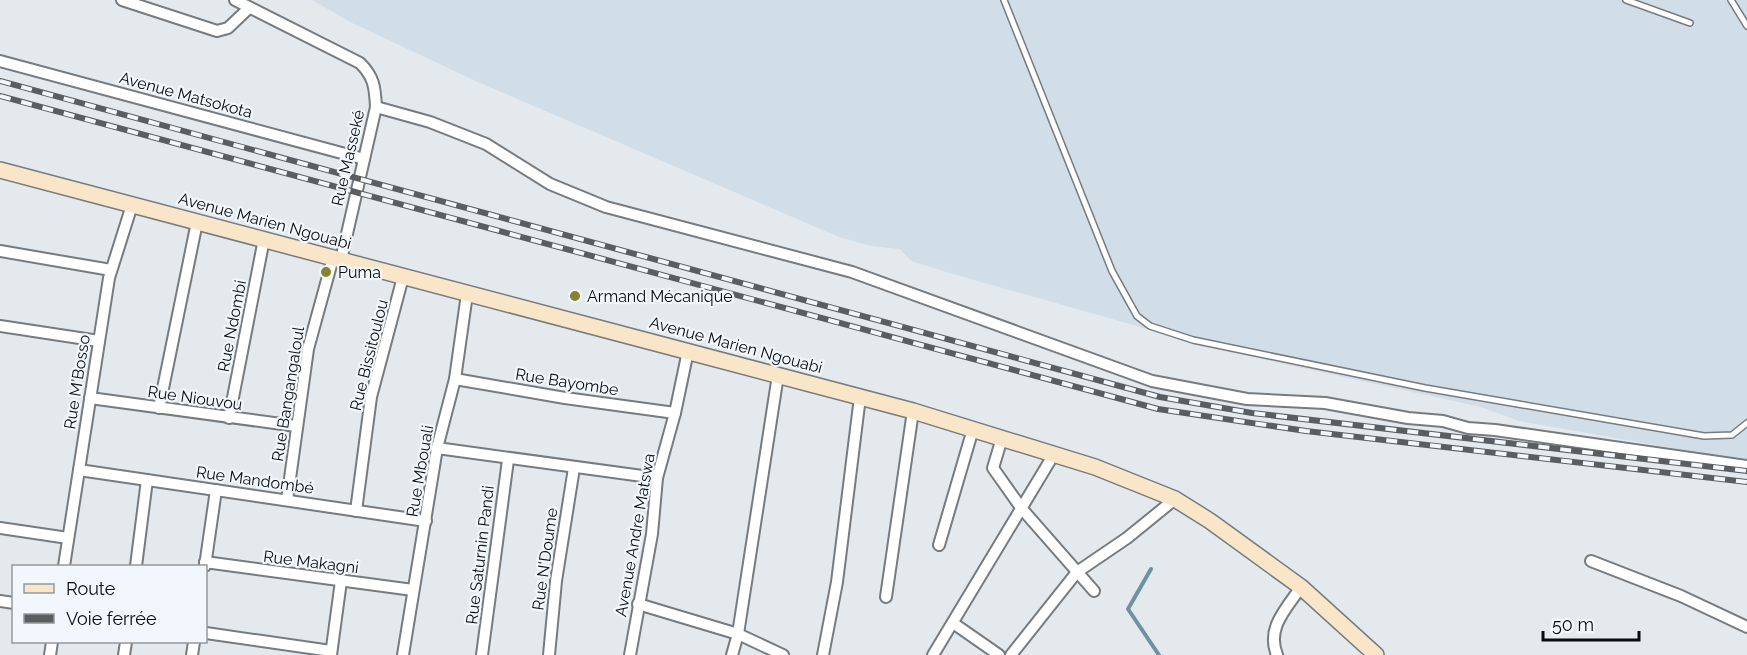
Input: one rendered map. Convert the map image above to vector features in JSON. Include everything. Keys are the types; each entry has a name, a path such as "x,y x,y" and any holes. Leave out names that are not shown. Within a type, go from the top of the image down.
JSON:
{"street":[{"path":"122,0 216,31 228,28 249,8"},
{"name":"Rue Masseké","path":"235,0 360,63 370,73 375,84 376,107 337,259"},
{"name":"Avenue Matsokota","path":"0,61 364,159"},
{"path":"376,107 430,122 486,144 550,184 606,207 852,272 1152,381 1248,399 1325,403 1408,418 1443,421 1468,428 1495,429 1747,466"},
{"name":"Avenue Marien Ngouabi","path":"0,170 913,411 1054,454 1175,499 1247,547 1301,588 1376,655"},
{"name":"Rue M'Bosso","path":"64,565 111,270 132,205"},
{"path":"159,408 197,222"},
{"name":"Rue Ndombi","path":"229,418 264,239"},
{"path":"0,251 111,270"},
{"name":"Rue Bangangaloul","path":"287,500 308,349 337,259"},
{"name":"Rue Bissitoulou","path":"356,511 371,397 403,278"},
{"name":"Rue Mbouali","path":"403,655 437,448 455,379 467,294"},
{"path":"0,326 99,341"},
{"name":"Avenue Andre Matswa","path":"630,655 652,534 657,478 675,413 688,351"},
{"path":"732,655 738,634 778,375"},
{"name":"Rue Bayombe","path":"455,379 565,398 675,413"},
{"path":"824,655 837,582 860,397"},
{"name":"Rue Niouvou","path":"90,398 296,426"},
{"path":"886,597 913,411"},
{"path":"939,545 973,429"},
{"path":"1002,438 993,468 1023,509 1094,591"},
{"path":"437,448 508,460 657,478"},
{"path":"933,655 1023,509 1054,454"},
{"name":"Rue Saturnin Pandi","path":"482,655 508,460"},
{"name":"Rue N'Doume","path":"549,655 556,581 574,468"},
{"name":"Rue Mandombé","path":"79,470 426,521"},
{"path":"136,565 147,480"},
{"path":"205,564 216,490"},
{"path":"1011,655 1077,572 1127,538 1175,499"},
{"path":"0,528 68,538"},
{"path":"1591,561 1681,596 1747,627"},
{"name":"Rue Makagni","path":"205,564 413,590"},
{"path":"207,633 331,653 341,581"},
{"path":"1277,655 1272,640 1274,627 1301,588"},
{"path":"638,604 738,634 783,655"},
{"path":"953,623 999,655"}],"lane":[{"path":"1004,0 1112,271 1137,316 1150,326 1193,340 1425,388 1704,436 1732,435 1747,423"},
{"path":"1626,0 1690,22"},
{"path":"1731,0 1747,26"}],"shaded area":[{"path":"312,0 1747,0 1747,461 1519,421 1481,407 1221,350 911,261 900,249 871,246 839,237 480,83 352,23"}],"waterway":[{"path":"1151,569 1128,609 1159,655"}],"railway":[{"path":"0,81 1160,397 1252,413 1747,471"},
{"path":"0,96 1158,409 1306,431 1747,482"}],"place":[{"name":"Puma","path":"326,272"},
{"name":"Armand Mécanique","path":"575,296"}]}
